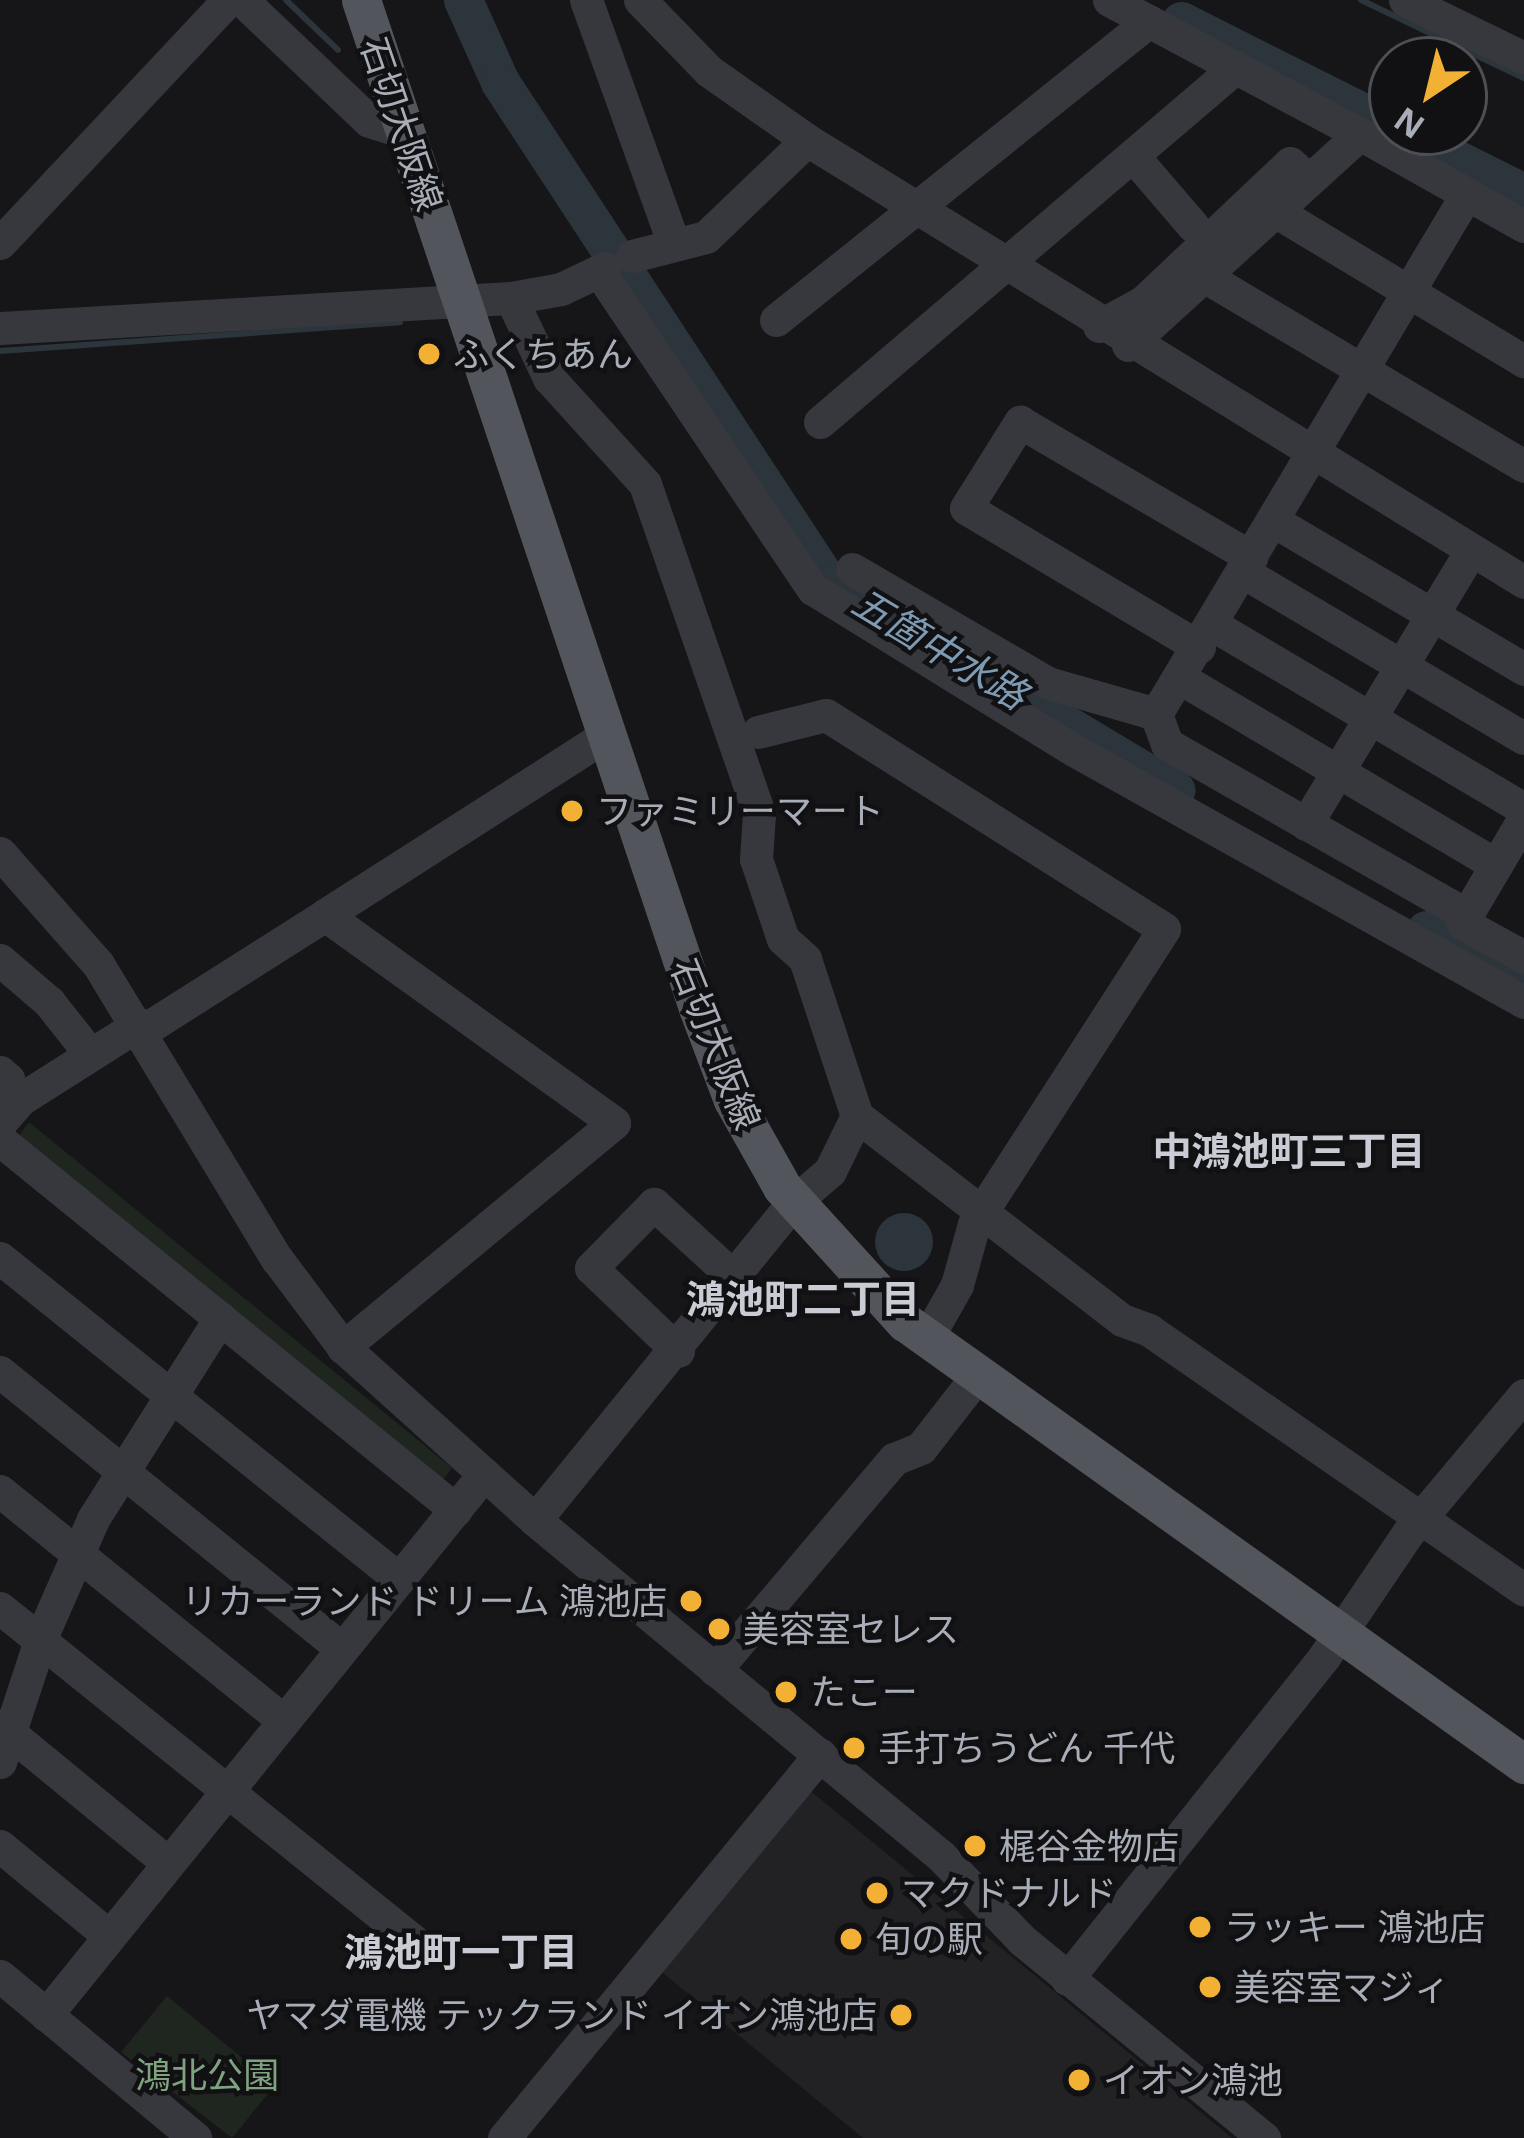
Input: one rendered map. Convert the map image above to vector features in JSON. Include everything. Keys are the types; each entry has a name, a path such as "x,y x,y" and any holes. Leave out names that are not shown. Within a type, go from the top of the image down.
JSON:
{"main road":[{"name":"石切大阪線","path":"361,0 716,1058 793,1203 862,1282 927,1338 1524,1764"}],"street":[{"path":"0,243 228,0"},
{"path":"242,0 368,122 405,132"},
{"path":"586,0 673,242"},
{"path":"640,0 709,70 807,140 1128,345 1524,582"},
{"path":"1109,0 1524,226"},
{"path":"1405,0 1524,58"},
{"path":"776,320 1149,21"},
{"path":"820,422 1236,67"},
{"path":"1128,345 1360,134"},
{"path":"1096,324 1286,138"},
{"path":"0,328 462,302 561,289 673,242 706,238 807,140"},
{"path":"1133,156 1193,226"},
{"path":"1096,324 1143,302 1289,163 1310,180"},
{"path":"1156,714 1466,195"},
{"path":"1275,211 1524,361"},
{"path":"612,265 813,589 963,684 1524,1002"},
{"path":"1204,275 1363,365 1524,466"},
{"path":"511,298 549,378 645,484 759,814 756,859 783,939 805,959 856,1116 984,1208 1094,1300 1149,1330 1524,1591"},
{"path":"1524,738 1402,667 1020,422 966,508 1370,719 1522,824 1462,923 1524,957"},
{"path":"1272,520 1524,669"},
{"path":"1306,824 1471,550"},
{"path":"852,569 1048,682 1156,714"},
{"path":"963,684 988,647"},
{"path":"1180,678 1496,865"},
{"path":"1156,714 1167,743 1467,915"},
{"path":"758,732 826,715 1164,928 984,1208 927,1338"},
{"path":"0,1123 21,1099 90,1054 325,915 607,735"},
{"path":"0,853 57,908 141,1027 278,1259 343,1347 535,1520 941,1856 1067,1979 1264,2138"},
{"path":"325,915 614,1123 343,1347"},
{"path":"0,960 49,1002 90,1054"},
{"path":"0,1072 8,1079 0,1090"},
{"path":"535,1520 737,1280 793,1203 830,1171 856,1116"},
{"path":"0,1141 456,1510"},
{"path":"678,1352 591,1268 654,1204 737,1280"},
{"path":"0,1258 399,1579"},
{"path":"168,1864 3,1740 78,1553 220,1318"},
{"path":"0,1372 343,1649"},
{"path":"715,1670 894,1459 921,1448 977,1376"},
{"path":"1067,1979 1340,1633 1418,1521 1524,1396"},
{"path":"46,2015 484,1474"},
{"path":"0,1491 284,1721"},
{"path":"0,1608 416,1943"},
{"path":"504,2138 820,1755"},
{"path":"0,1846 110,1936"},
{"path":"0,1976 195,2138"}],"shaded area":[{"path":"904,1213 925,1221 933,1242 925,1263 904,1271 883,1263 875,1242 883,1221"},
{"path":"807,1788 1232,2138 863,2138 662,1972"}],"green space":[{"path":"29,1122 452,1468 439,1485 14,1142"},
{"name":"鴻北公園","path":"167,1996 275,2085 232,2138 121,2052"}],"waterway":[{"path":"286,0 338,50"},
{"name":"五箇中水路","path":"463,0 500,82 828,582 1176,790"},
{"path":"1361,0 1524,78"},
{"path":"1181,21 1368,115"},
{"path":"1450,156 1524,193"},
{"path":"0,351 400,322"},
{"name":"五箇中水路","path":"1426,930 1524,981"}],"place":[{"name":"ふくちあん","path":"429,354"},
{"name":"ファミリーマート","path":"572,811"},
{"name":"リカーランド ドリーム 鴻池店","path":"691,1601"},
{"name":"美容室セレス","path":"719,1629"},
{"name":"たこー","path":"786,1692"},
{"name":"手打ちうどん 千代","path":"854,1748"},
{"name":"梶谷金物店","path":"975,1846"},
{"name":"マクドナルド","path":"877,1893"},
{"name":"ラッキー 鴻池店","path":"1200,1927"},
{"name":"旬の駅","path":"851,1939"},
{"name":"美容室マジィ","path":"1210,1987"},
{"name":"ヤマダ電機 テックランド イオン鴻池店","path":"901,2015"},
{"name":"イオン鴻池","path":"1079,2080"}],"district":[{"name":"中鴻池町三丁目","path":"1289,1150"},
{"name":"鴻池町二丁目","path":"803,1298"},
{"name":"鴻池町一丁目","path":"461,1951"}]}
